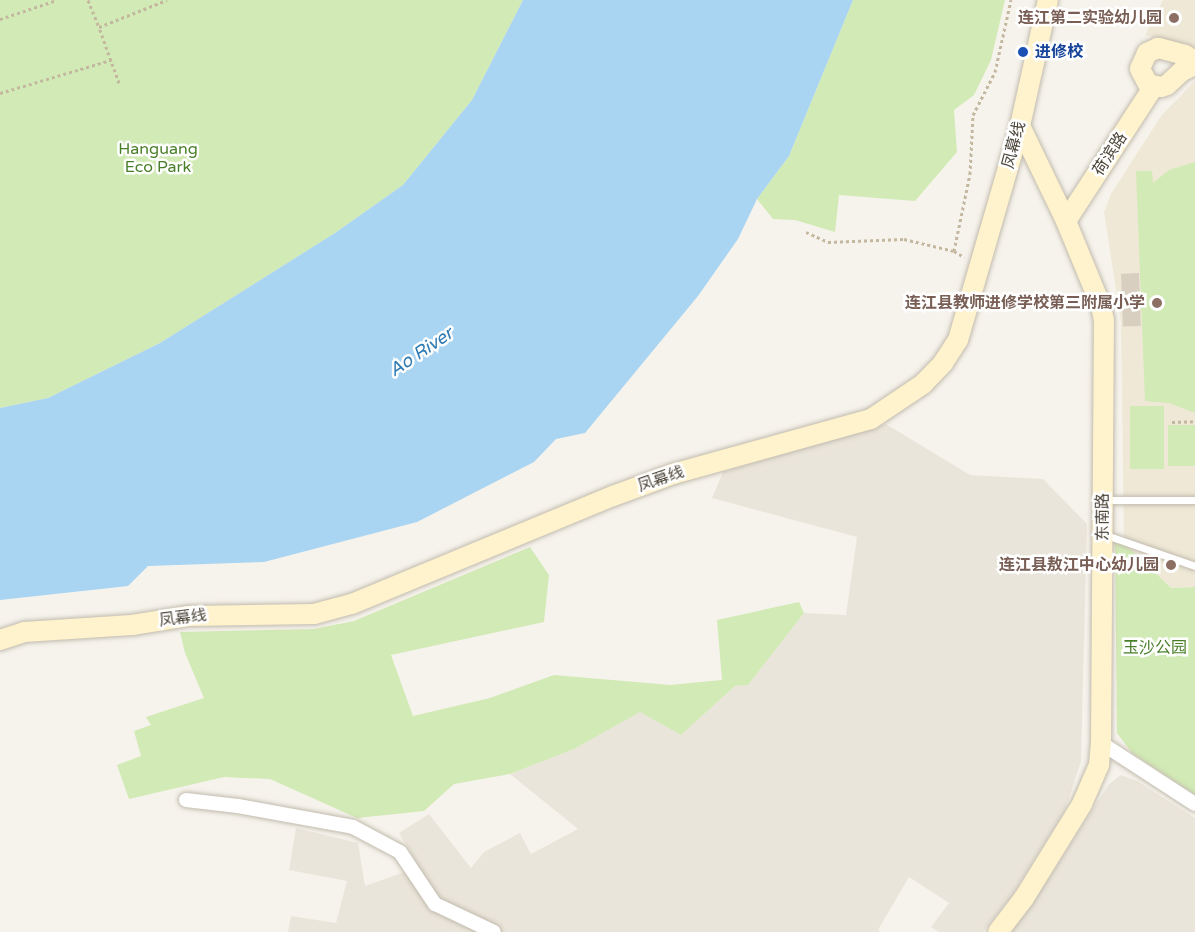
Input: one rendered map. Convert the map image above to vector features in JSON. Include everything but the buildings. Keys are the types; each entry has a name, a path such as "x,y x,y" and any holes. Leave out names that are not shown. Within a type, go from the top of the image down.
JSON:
{"main road":[{"name":"凤幕线","path":"0,640 24,632 132,626 189,616 231,613 273,616 323,612 352,604 613,496 673,474 871,418 923,384 943,363 958,340 1020,126 1048,0"},
{"path":"1158,48 1165,49 1185,55 1195,63 1167,85 1154,86 1144,80 1140,69 1147,53 1158,48"},
{"name":"荷滨路","path":"1066,221 1154,86"},
{"name":"东南路","path":"998,932 1024,898 1082,804 1099,765 1101,743 1104,321 1101,306 1066,221 1020,126"}],"street":[{"path":"1101,743 1195,804"},
{"path":"186,800 238,806 353,826 400,852 435,904 494,932"}],"lane":[{"path":"1103,500 1195,500"},
{"path":"1103,534 1195,566"}],"path":[{"path":"0,19 57,0"},
{"path":"88,0 119,83"},
{"path":"99,27 167,0"},
{"path":"954,251 970,174 973,115 996,72 1011,0"},
{"path":"0,93 111,60"},
{"path":"806,232 828,242 904,240 954,251 979,271"},
{"path":"1172,422 1195,421"}],"shaded area":[{"name":"连江第二实验幼儿园","path":"1163,0 1195,0 1195,48 1145,35"},
{"name":"连江县教师进修学校第三附属小学","path":"1195,81 1195,587 1171,588 1124,543 1121,322 1104,212 1111,194 1161,116"},
{"path":"886,424 970,475 1043,479 1087,524 1081,761 1065,810 1012,895 983,932 939,932 931,927 949,903 909,877 878,930 881,932 288,932 291,916 336,923 347,881 289,870 296,828 358,843 365,886 419,867 399,833 429,814 471,868 484,852 520,833 531,854 578,829 510,774 574,749 640,711 681,735 735,686 748,685 804,613 846,615 857,537 712,498 723,472"},
{"path":"1121,775 1137,781 1195,818 1195,932 1011,932 1031,906 1109,784"}],"green space":[{"name":"Hanguang Eco Park","path":"0,0 523,0 472,100 403,185 335,233 160,343 48,398 0,408"},
{"path":"853,0 1005,0 991,60 974,95 954,110 957,152 915,201 839,195 835,232 795,220 773,219 757,199 789,156"},
{"path":"1195,162 1195,413 1169,403 1145,401 1136,171 1152,171 1153,183 1169,170"},
{"path":"1130,406 1164,406 1164,469 1130,469"},
{"path":"1168,425 1195,425 1195,466 1168,466"},
{"name":"玉沙公园","path":"1115,543 1124,543 1171,588 1195,587 1195,795 1132,753 1117,733"},
{"path":"530,547 549,575 544,622 391,655 413,716 490,698 554,675 670,685 722,680 717,620 799,602 804,613 748,685 735,686 681,735 640,712 574,749 510,774 454,784 424,811 357,818 270,779 224,777 129,799 117,765 141,756 134,731 151,725 146,717 204,698 185,653 180,632 314,629 354,621"}],"water":[{"name":"Ao River","path":"523,0 853,0 789,156 757,199 738,239 698,296 585,433 556,439 534,462 417,522 264,562 148,566 128,586 0,600 0,408 48,398 160,343 335,233 403,185 472,100"}],"place":[{"name":"连江第二实验幼儿园","path":"1174,18"},
{"name":"进修校","path":"1023,52"},
{"name":"连江县教师进修学校第三附属小学","path":"1157,303"},
{"name":"连江县敖江中心幼儿园","path":"1171,565"}]}
